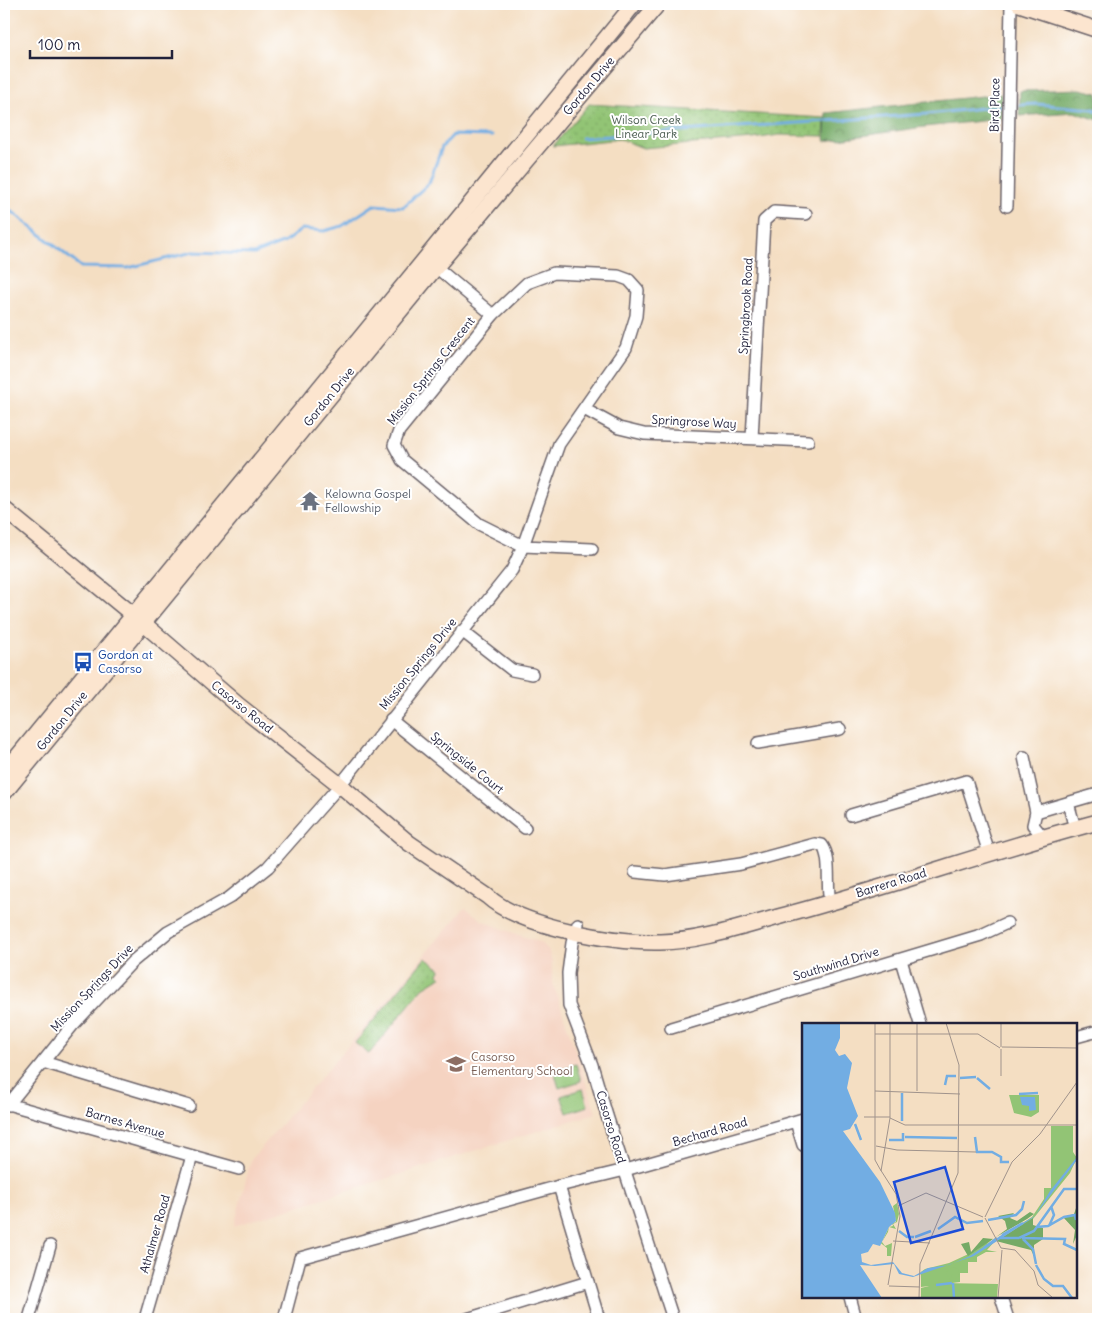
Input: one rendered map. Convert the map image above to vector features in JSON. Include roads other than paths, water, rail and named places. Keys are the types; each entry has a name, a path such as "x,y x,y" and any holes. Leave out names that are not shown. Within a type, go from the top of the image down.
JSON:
{"main road":[{"name":"Gordon Drive","path":"4,793 138,619 634,4"},
{"name":"Gordon Drive","path":"4,773 138,619 658,4"},
{"path":"1019,4 1098,30"},
{"name":"Casorso Road","path":"4,509 138,619 238,706 340,786 409,844 487,896 502,897 576,928"},
{"name":"Barrera Road","path":"576,928 661,934 682,939 716,933 830,902 1098,822"}],"street":[{"name":"Bird Place","path":"1007,206 1011,4"},
{"name":"Springbrook Road","path":"752,438 764,221 774,212 806,214"},
{"name":"Mission Springs Crescent","path":"436,267 493,315 399,431 394,445 402,460 479,524 523,546"},
{"name":"Mission Springs Drive","path":"6,1104 72,1026 132,962 168,932 229,898 268,867 340,786 512,570 523,546 559,444 626,348 636,316 638,290 629,280 618,276 554,273 528,283 493,315"},
{"name":"Springrose Way","path":"584,409 619,428 644,434 808,441"},
{"path":"523,546 592,549"},
{"path":"462,631 512,670 532,674"},
{"name":"Springside Court","path":"391,720 525,828"},
{"path":"758,743 840,729"},
{"path":"1024,757 1036,812 1034,825 1043,837"},
{"path":"851,815 966,781 989,853"},
{"path":"1036,812 1098,794"},
{"path":"1068,803 1075,828"},
{"path":"635,872 674,874 741,864 815,844 822,845 826,851 830,902"},
{"name":"Southwind Drive","path":"671,1028 981,935 1007,923"},
{"name":"Casorso Road","path":"576,928 568,973 569,1005 592,1065 673,1319"},
{"path":"900,960 920,1023"},
{"path":"1077,1037 1098,1031"},
{"path":"43,1062 189,1106"},
{"name":"Barnes Avenue","path":"6,1104 239,1169"},
{"path":"800,1121 802,1137"},
{"name":"Bechard Road","path":"284,1319 300,1258 800,1121"},
{"name":"Athalmer Road","path":"145,1319 192,1156"},
{"path":"559,1186 599,1319"},
{"path":"29,1319 50,1246"},
{"path":"468,1319 588,1282"},
{"path":"850,1298 856,1319"},
{"path":"1001,1298 1008,1319"}],"waterway":[{"path":"1019,105 1036,104 1098,111"},
{"path":"582,138 927,114 1001,106"},
{"path":"4,205 81,267 128,268 193,252 254,254 285,242 302,229 324,231 342,226 374,205 403,207 429,183 442,147 453,135 492,136"}],"place":[{"name":"Kelowna Gospel Fellowship","path":"310,501"},
{"name":"Gordon at Casorso","path":"83,662"},
{"name":"Casorso Elementary School","path":"456,1064"}],"park label":[{"name":"Wilson Creek Linear Park","path":"646,127"}]}
